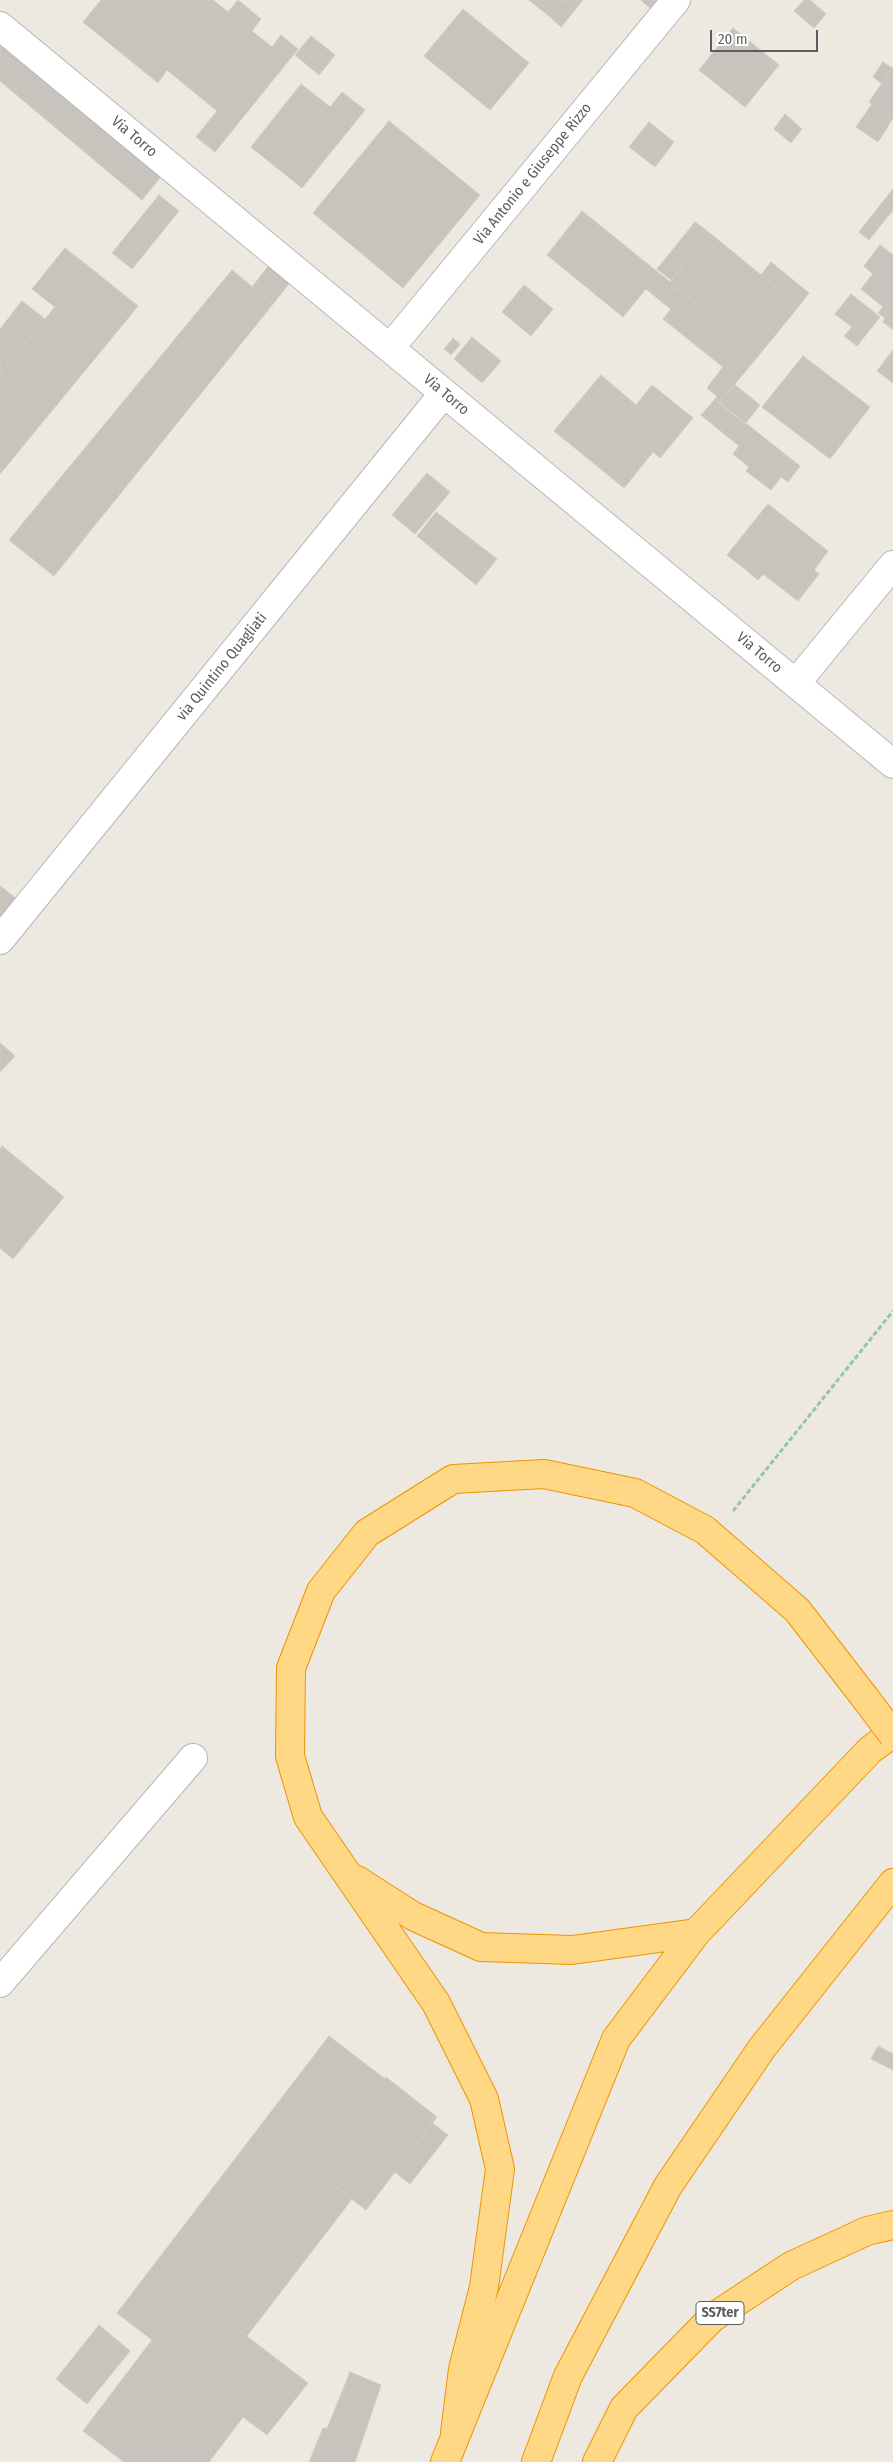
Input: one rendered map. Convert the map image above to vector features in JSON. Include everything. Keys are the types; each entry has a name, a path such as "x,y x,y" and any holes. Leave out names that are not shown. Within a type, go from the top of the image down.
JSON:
{"highway":[{"path":"445,2462 616,2040 696,1933 870,1750 893,1734 797,1610 705,1530 635,1494 544,1474 453,1479 367,1533 321,1592 291,1668 290,1756 308,1817 436,2003 484,2099 500,2169 484,2287 463,2369 456,2433"},
{"path":"344,1871 413,1916 481,1948 572,1950 696,1933"},
{"path":"536,2462 568,2376 668,2186 762,2048 893,1884"},
{"name":"SS7ter","path":"597,2462 624,2408 712,2318 791,2266 867,2231 893,2225"}],"street":[{"name":"Via Antonio e Giuseppe Rizzo","path":"390,348 676,0"},
{"name":"Via Torro","path":"0,26 893,764"},
{"name":"via Quintino Quagliati","path":"0,940 444,393"},
{"path":"796,684 893,565"},
{"path":"0,1983 193,1758"}],"path":[{"path":"733,1510 893,1311"}],"building":[{"path":"101,0 213,0 228,12 238,0 261,19 252,31 272,47 281,35 298,49 215,152 196,137 217,111 167,70 158,83 83,22"},
{"path":"529,0 562,0 549,16"},
{"path":"562,0 583,0 561,27 549,16"},
{"path":"641,0 660,0 652,10"},
{"path":"804,0 810,0 826,14 814,28 794,11"},
{"path":"463,9 529,63 490,110 424,56"},
{"path":"733,28 779,65 745,107 699,70"},
{"path":"311,36 335,55 319,75 295,55"},
{"path":"0,37 163,174 142,200 0,81"},
{"path":"883,62 892,68 882,84 873,77"},
{"path":"893,67 893,118 869,102"},
{"path":"301,84 330,107 342,92 365,110 302,188 251,147"},
{"path":"872,104 893,118 878,142 856,127"},
{"path":"785,114 802,129 791,143 774,129"},
{"path":"389,121 480,195 403,288 313,213"},
{"path":"649,122 674,142 655,167 629,147"},
{"path":"893,189 893,210 869,240 859,232"},
{"path":"159,195 179,211 132,269 112,253"},
{"path":"582,211 670,282 683,266 679,263 706,230 799,306 759,355 676,287 663,303 646,289 623,317 547,255"},
{"path":"695,222 706,230 679,263 683,266 671,280 657,269"},
{"path":"880,245 893,255 893,330 883,322 885,318 878,313 883,307 861,289 873,274 864,266"},
{"path":"65,248 88,266 55,307 32,289"},
{"path":"771,262 809,293 799,306 761,275"},
{"path":"270,264 291,281 273,304 252,287"},
{"path":"88,266 138,306 0,474 0,375"},
{"path":"232,270 273,304 54,576 9,540"},
{"path":"524,285 553,309 531,336 502,312"},
{"path":"676,287 759,355 719,403 715,399 717,396 707,388 723,367 663,319 671,309 663,303"},
{"path":"851,294 880,317 857,346 844,336 852,327 835,314"},
{"path":"22,301 45,319 0,375 0,329"},
{"path":"472,337 501,361 482,383 454,359"},
{"path":"453,338 460,344 451,355 444,349"},
{"path":"893,350 893,383 877,371"},
{"path":"803,356 870,407 830,459 762,407"},
{"path":"601,375 636,405 652,385 693,418 660,458 653,452 624,488 554,431"},
{"path":"735,385 760,405 745,424 719,403"},
{"path":"715,399 800,466 788,482 781,477 771,490 746,471 749,467 733,454 739,446 701,415"},
{"path":"427,473 450,492 415,534 392,515"},
{"path":"768,504 828,551 814,570 819,574 798,601 763,574 758,580 745,569 761,549 743,535"},
{"path":"436,512 497,559 476,585 417,536"},
{"path":"743,535 761,549 745,569 727,555"},
{"path":"0,886 22,903 0,931"},
{"path":"0,1043 15,1056 0,1072"},
{"path":"2,1146 64,1197 13,1259 0,1248 0,1149"},
{"path":"329,2036 437,2117 366,2210 310,2167 205,2304 308,2383 267,2435 243,2417 209,2462 124,2462 83,2431 152,2340 117,2313"},
{"path":"878,2046 893,2054 893,2070 871,2059"},
{"path":"432,2123 448,2135 410,2184 395,2172"},
{"path":"310,2167 352,2199 247,2336 205,2304"},
{"path":"99,2325 130,2351 87,2404 56,2379"},
{"path":"350,2372 381,2385 355,2462 309,2462 323,2428 327,2429"}]}
